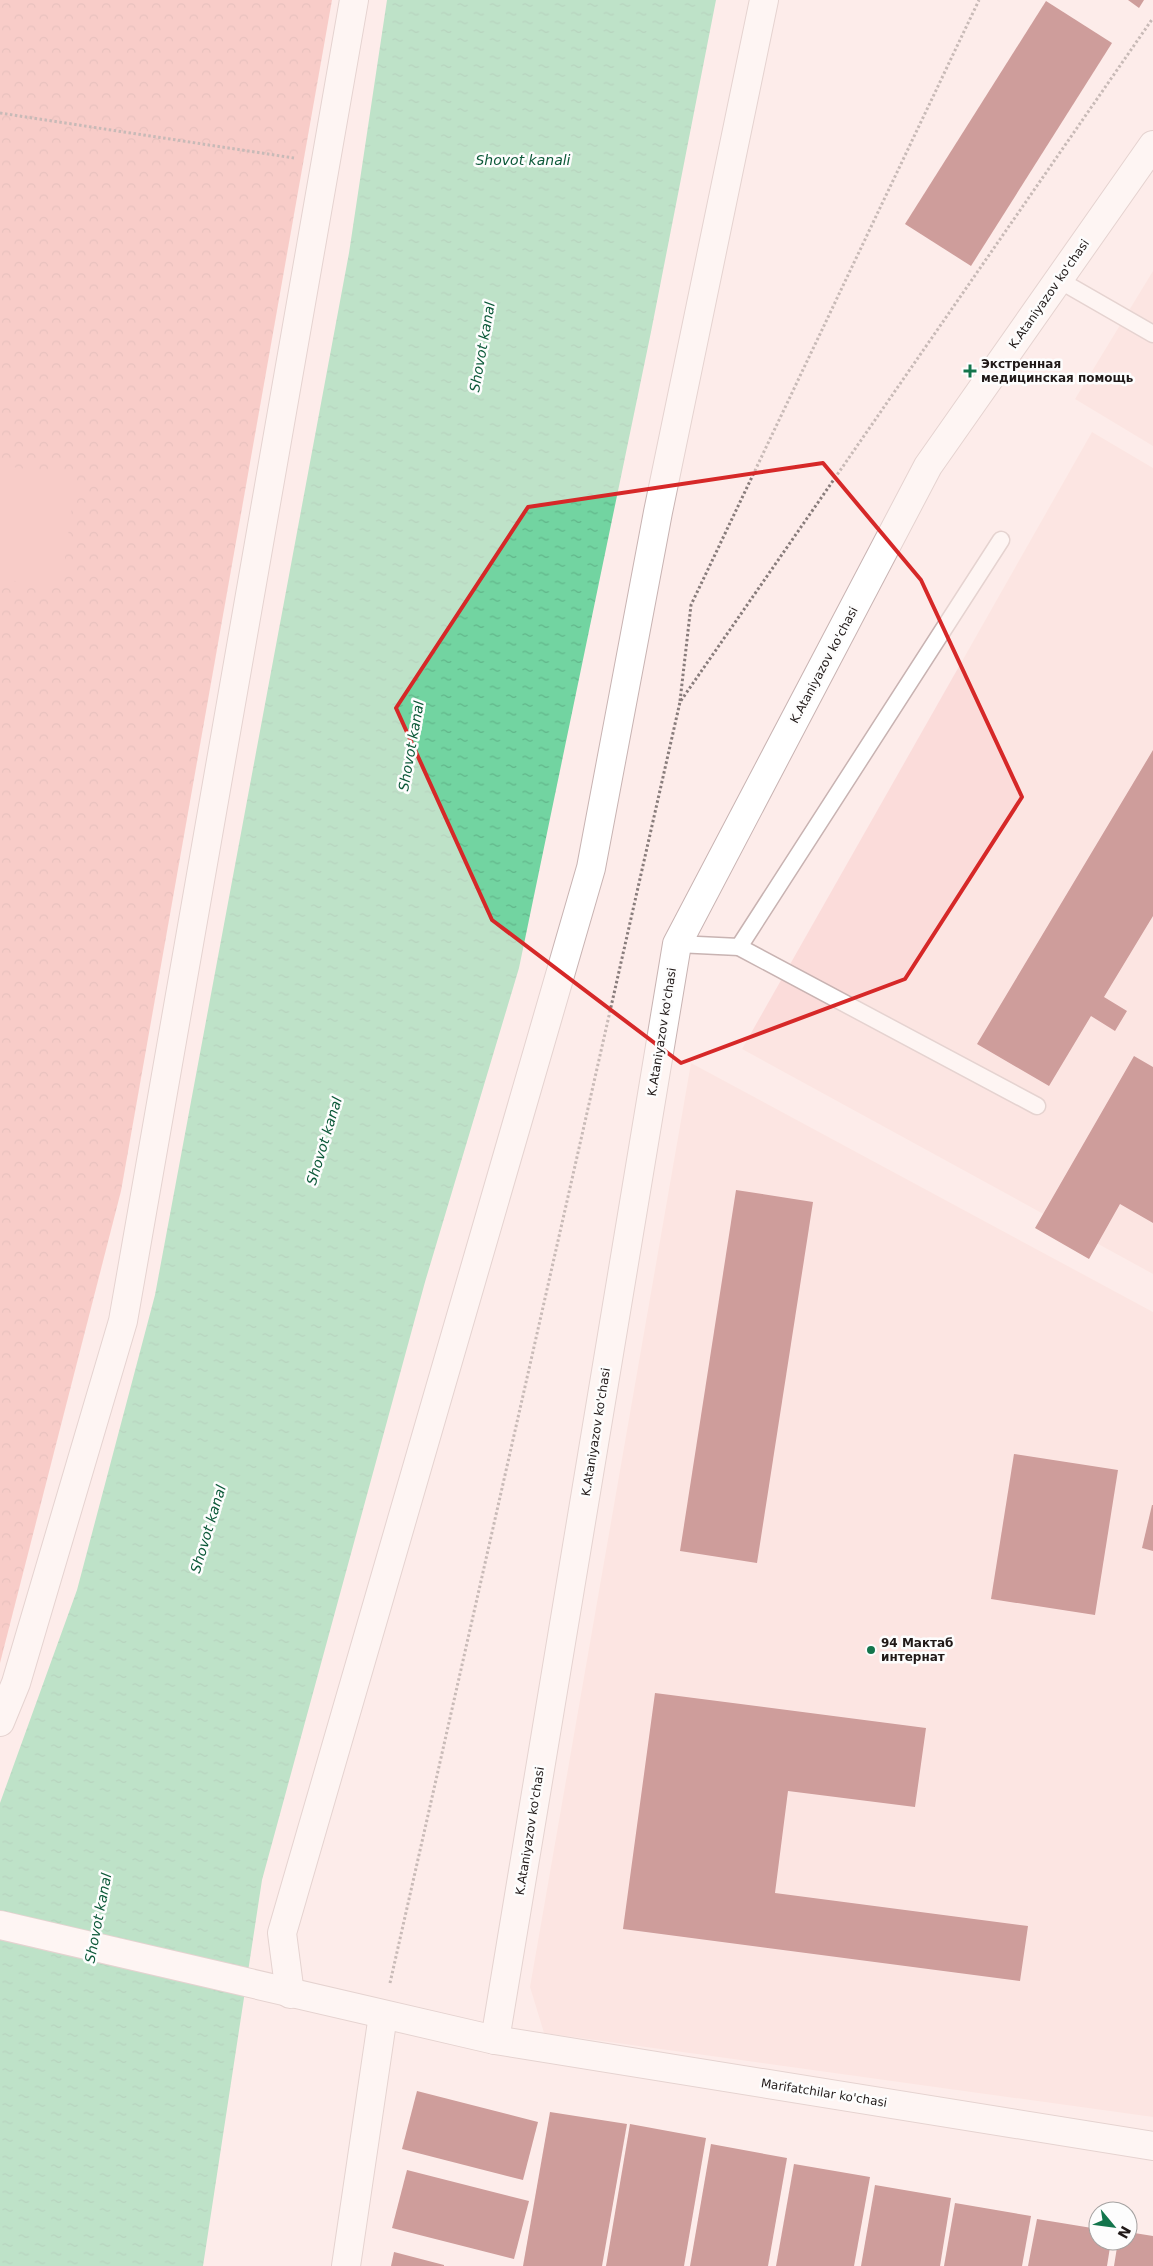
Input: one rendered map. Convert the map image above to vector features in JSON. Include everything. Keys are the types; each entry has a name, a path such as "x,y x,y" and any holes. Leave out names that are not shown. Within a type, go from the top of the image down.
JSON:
{"street":[{"path":"0,1722 16,1683 123,1321 324,162 354,0"},
{"path":"290,1994 282,1933 591,868 658,512 764,0"},
{"name":"K.Ataniyazov ko'chasi","path":"495,2040 677,944 928,466 1153,145"},
{"name":"Marifatchilar ko'chasi","path":"0,1926 495,2040 1153,2146"},
{"path":"346,2266 383,2015"}],"lane":[{"path":"1059,280 1153,334"},
{"path":"739,947 1002,540"},
{"path":"677,944 739,947 1037,1106"}],"path":[{"path":"680,702 691,605 979,0"},
{"path":"0,114 324,162"}],"highlighted area":[{"path":"823,463 921,580 1022,797 905,979 681,1063 492,920 396,708 528,507"}],"shaded area":[{"path":"1153,271 1153,446 1075,399"},
{"path":"1092,432 1153,468 1153,1274 742,1049"},
{"name":"94 Мактаб интернат","path":"691,1063 1153,1312 1153,2117 544,2033 530,1987"}],"green space":[{"path":"0,0 332,0 121,1191 0,1663"},
{"path":"0,465 76,477 61,587 0,579"}],"water":[{"name":"Shovot kanali","path":"387,0 716,0 651,332 519,968 425,1282 262,1880 203,2266 0,2266 0,1803 77,1590 155,1295 349,253"}],"building":[{"path":"1128,0 1144,0 1139,8"},
{"path":"1046,1 1112,43 971,266 905,224"},
{"path":"1153,750 1153,916 1104,997 1127,1011 1115,1031 1091,1016 1049,1086 977,1044"},
{"path":"1134,1056 1153,1067 1153,1223 1120,1204 1089,1259 1035,1228"},
{"path":"736,1190 813,1202 757,1563 680,1551"},
{"path":"1014,1454 1118,1470 1095,1615 991,1599"},
{"path":"1153,1505 1153,1551 1142,1548"},
{"path":"655,1693 926,1728 915,1807 788,1791 775,1893 1028,1926 1020,1981 623,1929"},
{"path":"417,2091 538,2122 523,2180 402,2149"},
{"path":"550,2112 627,2124 602,2266 523,2266"},
{"path":"630,2124 706,2138 684,2266 606,2266"},
{"path":"711,2144 787,2158 768,2266 690,2266"},
{"path":"794,2164 870,2177 854,2266 776,2266"},
{"path":"407,2170 529,2201 514,2259 392,2228"},
{"path":"875,2185 951,2198 940,2266 861,2266"},
{"path":"955,2203 1031,2216 1022,2266 944,2266"},
{"path":"1037,2219 1088,2227 1088,2251 1109,2251 1107,2266 1028,2266"},
{"path":"1138,2234 1153,2236 1153,2266 1114,2266 1116,2251 1138,2251"},
{"path":"394,2252 444,2265 444,2266 391,2266"}],"place":[{"name":"Экстренная медицинская помощь","path":"970,371"},
{"name":"94 Мактаб интернат","path":"871,1650"}],"water label":[{"name":"Shovot kanal","path":"482,347"},
{"name":"Shovot kanal","path":"411,746"},
{"name":"Shovot kanal","path":"324,1141"},
{"name":"Shovot kanal","path":"208,1529"},
{"name":"Shovot kanal","path":"98,1918"}]}
